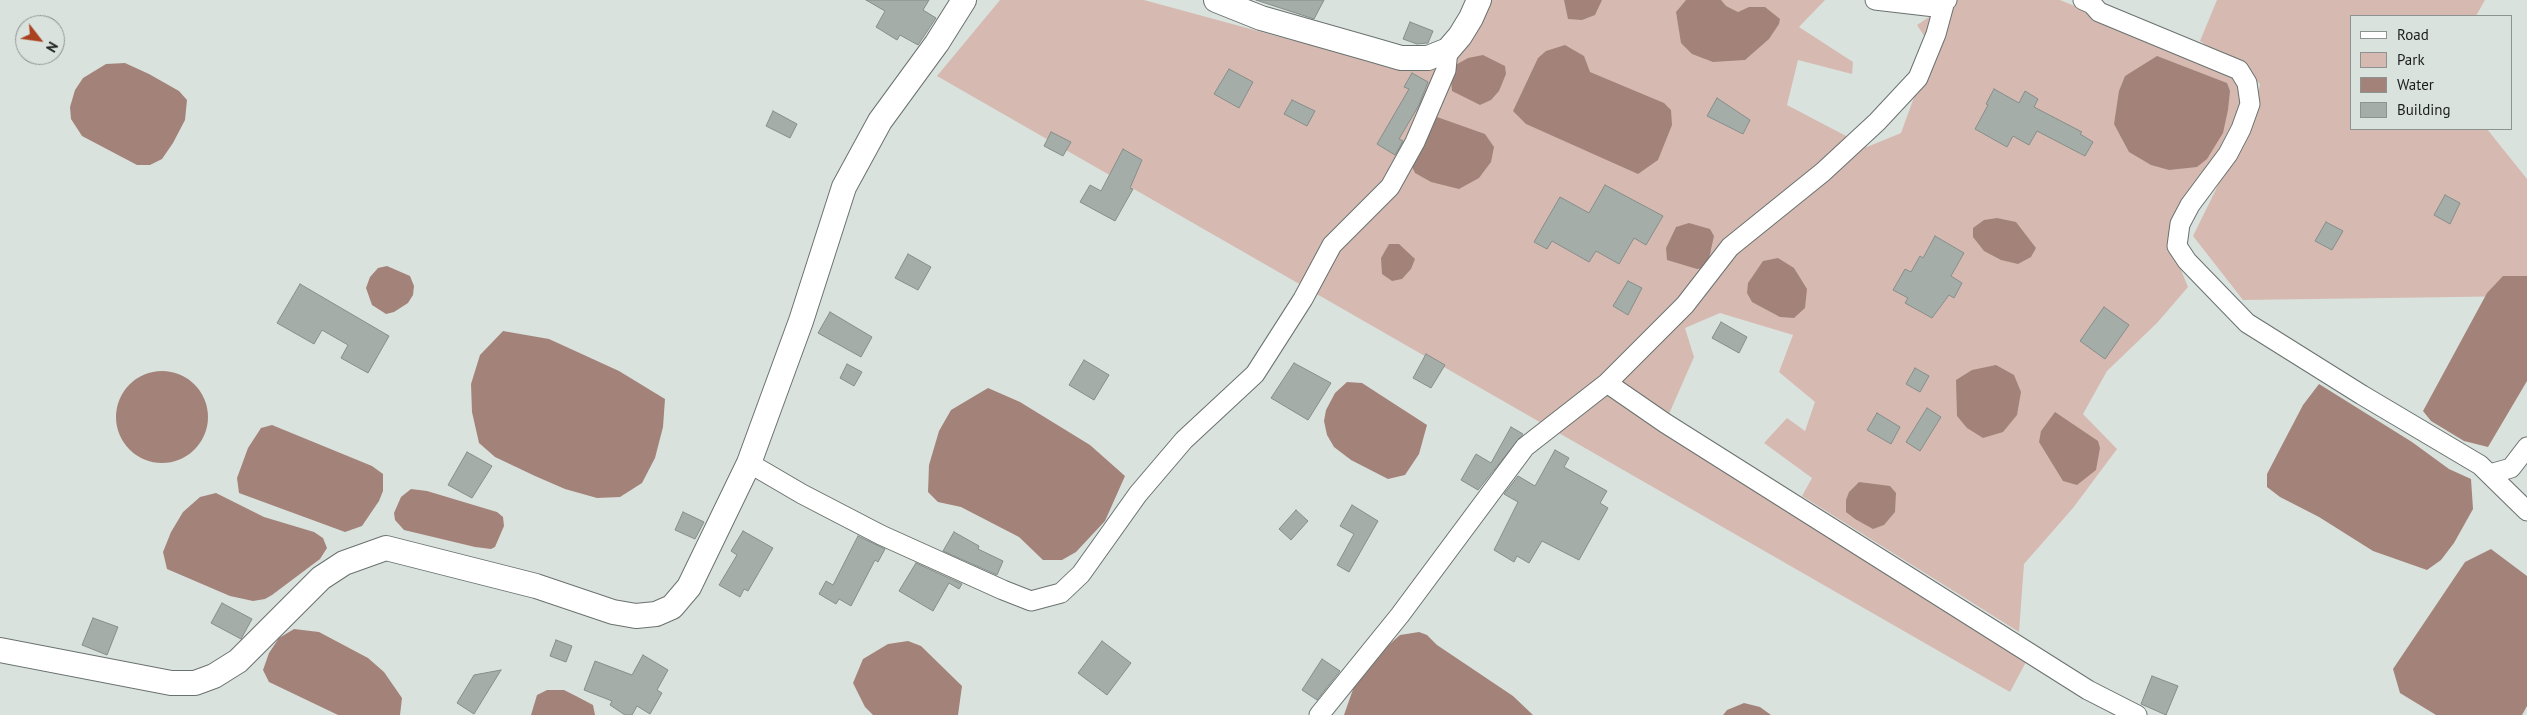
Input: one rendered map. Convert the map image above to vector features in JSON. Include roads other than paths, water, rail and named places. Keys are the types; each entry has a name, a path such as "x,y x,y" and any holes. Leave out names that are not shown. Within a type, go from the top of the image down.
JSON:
{"street":[{"path":"0,650 171,683 195,683 214,676 238,661 320,578 344,563 386,548 536,586 613,612 636,616 656,614 672,607 689,587 749,463 801,321 844,186 880,121 937,43 964,0"},
{"path":"1216,0 1261,18 1401,58 1428,58 1448,50"},
{"path":"749,463 802,494 881,535 1003,590 1031,601 1060,593 1080,574 1138,494 1184,440 1255,374 1303,299 1332,246 1390,187 1416,142 1446,70 1448,50 1472,18 1478,0"},
{"path":"1876,0 1935,7 1946,1"},
{"path":"2083,0 2092,4 2098,12 2239,70 2247,83 2250,104 2242,128 2228,154 2190,205 2180,224 2177,246 2187,261 2247,323 2354,390 2480,465 2527,511"},
{"path":"1318,715 1400,615 1525,447 1607,383 1685,304 1730,247 1823,172 1877,122 1918,78 1936,34 1946,1"},
{"path":"1607,383 1666,423 2088,690 2137,715"},
{"path":"2490,474 2511,468 2527,447"}],"water":[{"path":"1564,0 1602,0 1595,15 1582,20 1568,19"},
{"path":"1686,0 1721,0 1726,6 1738,12 1749,7 1765,7 1780,19 1779,24 1769,39 1745,60 1713,62 1692,54 1681,43 1676,12"},
{"path":"1565,45 1584,56 1590,72 1664,103 1671,110 1672,125 1658,160 1638,174 1526,124 1513,111 1538,58 1546,51"},
{"path":"1483,55 1505,66 1506,74 1499,91 1491,100 1480,105 1452,91 1450,68 1468,58"},
{"path":"2157,56 2227,83 2230,91 2223,133 2207,159 2197,167 2169,170 2151,165 2129,152 2114,124 2119,91 2125,76"},
{"path":"125,63 179,91 187,100 185,120 173,143 162,159 150,165 137,165 82,136 71,119 70,107 75,90 83,78 106,64"},
{"path":"1437,117 1485,134 1494,147 1491,162 1479,178 1459,189 1431,182 1415,173 1409,160 1428,127"},
{"path":"1997,218 2016,222 2036,248 2031,257 2018,264 2001,260 1984,251 1973,237 1973,228 1984,220"},
{"path":"1689,223 1710,229 1714,236 1708,263 1704,268 1697,269 1667,260 1666,248 1676,227"},
{"path":"1389,244 1399,244 1415,259 1411,269 1402,279 1392,281 1382,274 1381,258"},
{"path":"1778,258 1794,268 1807,289 1805,308 1794,318 1780,317 1752,302 1747,293 1748,283 1763,261"},
{"path":"387,266 410,276 414,286 413,295 408,303 394,312 386,314 372,305 366,288 370,277 378,268"},
{"path":"2503,276 2527,276 2527,381 2488,447 2464,441 2431,421 2423,411 2487,293"},
{"path":"503,331 549,339 619,371 665,399 663,427 655,458 642,483 620,497 597,498 565,489 535,476 495,457 479,443 472,412 471,384 480,355"},
{"path":"1996,365 2014,375 2021,392 2017,415 2003,432 1983,438 1967,428 1957,416 1956,380 1972,370"},
{"path":"162,371 180,375 194,385 204,399 208,417 204,435 194,449 180,459 162,463 144,459 130,449 120,435 116,417 120,399 130,385 144,375"},
{"path":"1347,382 1362,383 1427,425 1419,454 1405,475 1388,479 1351,460 1334,447 1327,435 1324,421 1326,410 1335,393"},
{"path":"2319,384 2412,442 2449,469 2471,479 2473,509 2454,543 2441,560 2427,570 2373,551 2319,517 2280,497 2267,487 2267,474 2303,405"},
{"path":"988,388 1020,402 1090,445 1125,476 1105,521 1076,552 1062,560 1043,560 1019,537 961,507 938,502 928,492 929,465 939,431 951,410"},
{"path":"2055,412 2098,441 2100,448 2096,470 2077,485 2063,481 2039,442 2041,431"},
{"path":"272,425 372,466 383,474 383,491 379,501 362,526 345,532 239,493 237,478 248,448 261,428"},
{"path":"1859,482 1890,486 1896,493 1895,512 1884,525 1873,529 1846,512 1846,500 1849,492"},
{"path":"411,489 427,491 497,512 503,517 504,526 495,547 491,549 475,547 404,530 395,520 394,513 401,497"},
{"path":"216,493 264,517 314,532 323,538 327,548 320,559 272,595 265,599 253,601 230,596 167,569 163,552 171,532 183,512 200,497"},
{"path":"2491,549 2527,576 2527,706 2522,715 2436,715 2400,693 2393,669 2465,562"},
{"path":"294,629 319,632 368,658 384,672 402,698 400,715 338,715 269,682 263,670 269,653 279,638"},
{"path":"1419,632 1427,635 1437,645 1513,696 1533,715 1344,715 1357,678 1375,657 1400,635"},
{"path":"908,641 921,646 962,686 958,715 873,715 865,707 853,683 863,659 888,644"},
{"path":"547,690 564,690 576,696 593,705 595,715 531,715 537,695"},
{"path":"1744,703 1760,707 1771,715 1723,715 1727,710"}]}
